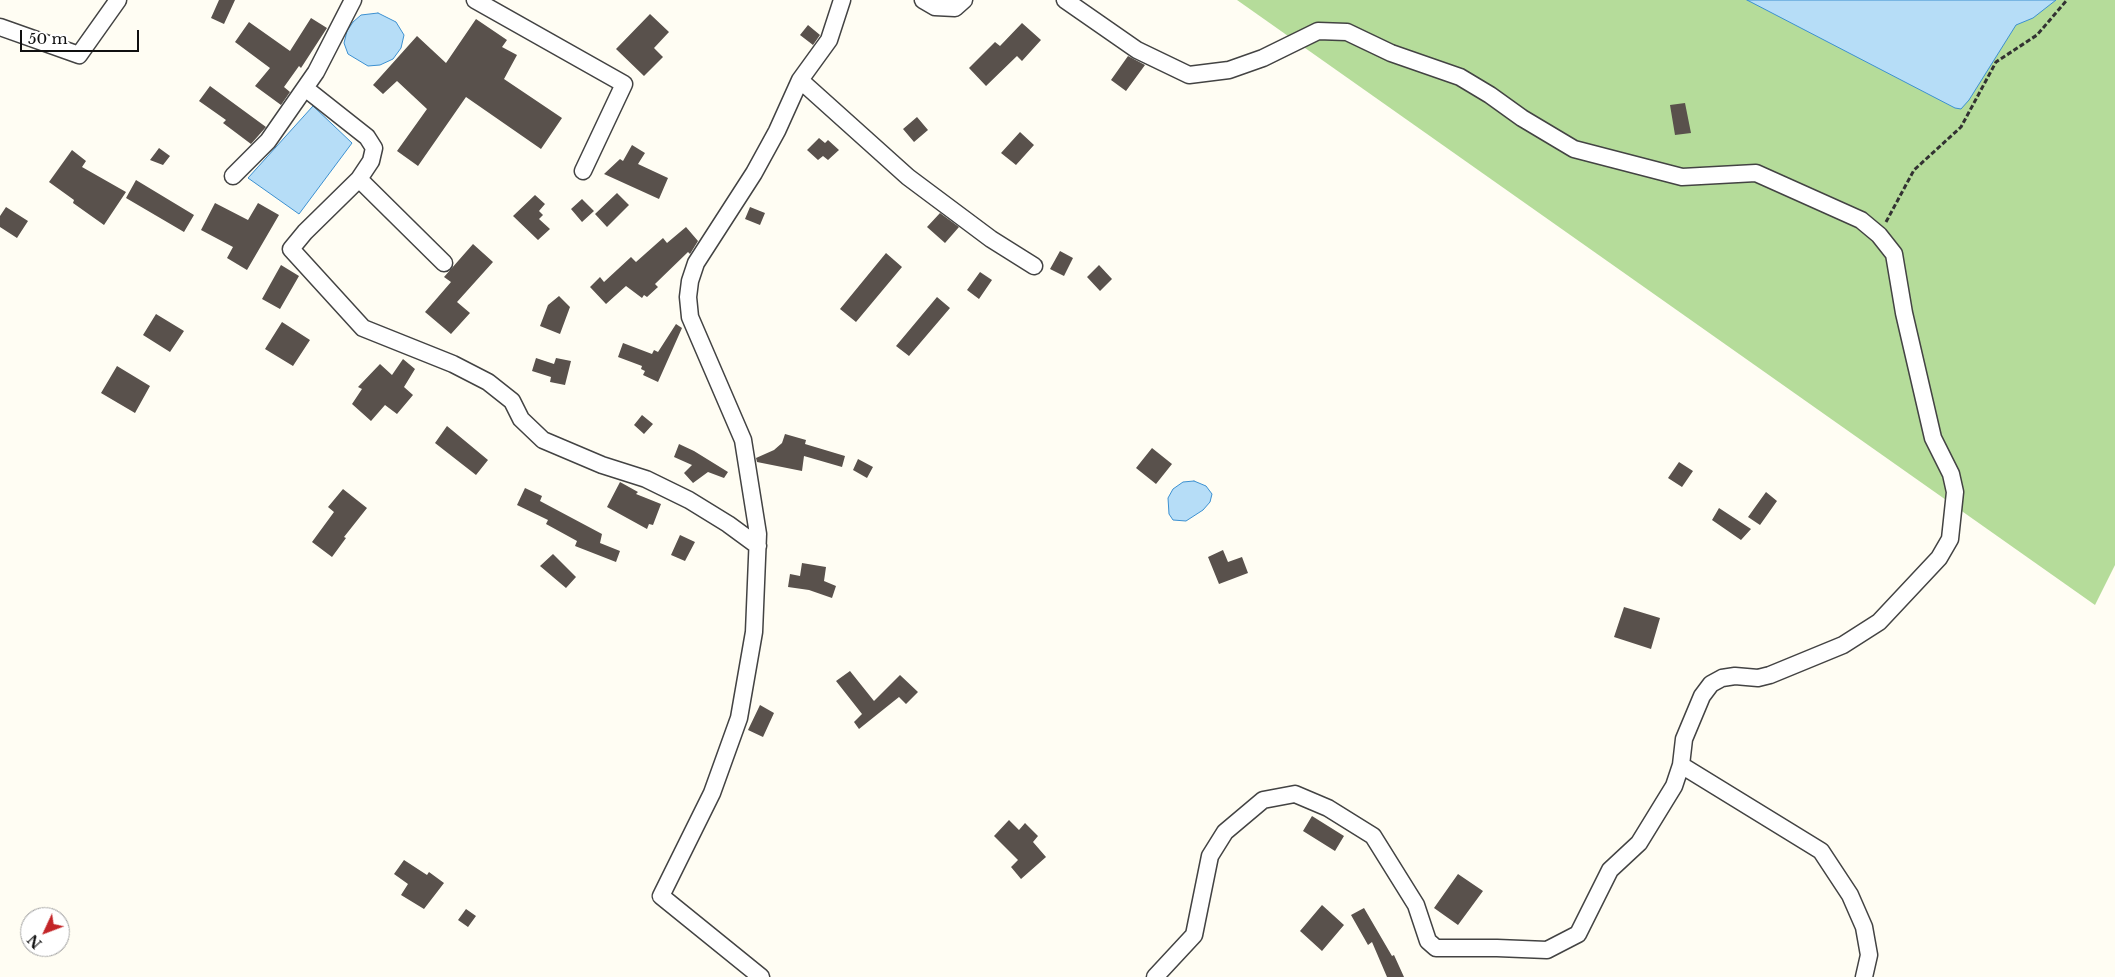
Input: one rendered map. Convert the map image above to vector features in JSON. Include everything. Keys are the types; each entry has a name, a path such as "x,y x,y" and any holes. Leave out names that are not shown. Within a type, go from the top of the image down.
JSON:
{"street":[{"path":"0,27 79,55 118,0"},
{"path":"233,176 268,141 316,72 353,0"},
{"path":"475,0 624,84 582,171"},
{"path":"761,977 661,896 712,793 739,718 754,632 758,546 758,534 743,440 690,318 688,297 696,263 754,173 777,130 800,80 829,40 842,0"},
{"path":"923,0 935,6 955,8 964,0"},
{"path":"1065,0 1137,50 1189,75 1229,70 1264,58 1318,31 1347,32 1391,53 1460,78 1490,95 1522,118 1574,150 1682,177 1756,173 1861,220 1879,236 1894,254 1904,312 1933,438 1950,474 1955,492 1950,539 1940,558 1879,622 1843,645 1770,675 1758,678 1735,676 1722,678 1711,684 1702,696 1684,739 1681,765 1674,786 1639,843 1610,870 1578,934 1547,950 1436,948 1428,941 1416,905 1374,836 1328,808 1295,794 1263,800 1225,832 1210,856 1194,935 1156,977"},
{"path":"800,80 908,177 983,233 1034,266"},
{"path":"305,88 367,137 374,148 371,161 359,179 311,226 291,249 363,328 453,364 488,382 512,401 522,419 543,440 602,465 646,480 689,500 728,524 758,546"},
{"path":"359,179 444,263"},
{"path":"1681,765 1821,851 1850,895 1864,926 1869,955 1864,977"}],"path":[{"path":"1879,236 1914,170 1961,127 1996,62 2037,35 2067,0"}],"green space":[{"path":"1237,0 2115,0 2115,565 2095,605"}],"water":[{"path":"1747,0 2056,0 2033,18 2016,25 1969,100 1961,109 1955,108"},
{"path":"378,13 396,22 404,35 401,48 393,59 380,65 368,66 348,54 344,43 347,31 353,22 361,15"},
{"path":"313,106 352,143 299,214 248,178"},
{"path":"1194,481 1206,486 1212,494 1210,502 1203,510 1186,521 1173,520 1169,514 1168,498 1173,489 1183,482"}],"building":[{"path":"219,0 235,0 224,24 211,18"},
{"path":"650,14 669,32 654,48 663,57 644,76 616,49"},
{"path":"311,18 327,28 301,68 299,66 284,87 290,92 281,105 255,86 270,68 235,42 249,22 290,51"},
{"path":"476,19 507,40 502,47 517,55 504,79 562,118 541,149 466,97 418,166 397,151 427,109 397,81 383,94 373,85 417,36 446,63"},
{"path":"1022,23 1041,40 1022,61 1017,56 986,86 969,68 995,42 1000,46"},
{"path":"808,25 820,35 813,45 800,35"},
{"path":"1128,56 1145,65 1126,91 1111,80"},
{"path":"210,86 266,127 251,144 223,123 226,120 199,101"},
{"path":"1685,103 1691,133 1675,135 1670,105"},
{"path":"917,117 928,130 914,142 903,129"},
{"path":"1020,132 1034,145 1016,165 1001,153"},
{"path":"819,138 825,143 828,140 839,150 828,160 823,156 818,160 807,150"},
{"path":"632,145 645,153 638,164 668,178 659,199 604,174 620,159 623,161"},
{"path":"159,148 170,156 163,165 150,160"},
{"path":"72,150 86,161 82,167 126,192 104,225 73,203 74,200 49,182"},
{"path":"136,180 194,215 184,232 126,198"},
{"path":"617,193 629,205 607,227 595,214"},
{"path":"535,195 545,204 539,211 543,215 539,219 550,229 538,240 513,216"},
{"path":"582,199 594,211 582,222 571,209"},
{"path":"215,203 248,220 258,203 279,215 247,270 227,258 233,247 201,230"},
{"path":"6,207 28,221 17,238 0,227 0,216"},
{"path":"750,207 765,213 760,225 745,219"},
{"path":"940,213 959,227 945,243 927,227"},
{"path":"686,227 698,241 690,254 688,252 655,284 658,287 647,297 644,295 642,298 626,286 606,304 590,287 600,277 604,282 631,257 636,262 663,238 667,243"},
{"path":"473,244 493,262 457,302 470,313 451,334 425,312 451,282 444,277"},
{"path":"1060,251 1073,258 1064,276 1050,269"},
{"path":"886,253 902,267 856,322 840,309"},
{"path":"281,265 299,276 280,309 262,299"},
{"path":"1099,265 1112,279 1100,291 1087,277"},
{"path":"980,272 992,280 979,299 967,290"},
{"path":"559,296 570,307 560,334 540,326 548,305"},
{"path":"937,297 950,308 909,356 896,346"},
{"path":"156,314 184,331 170,352 143,335"},
{"path":"282,322 310,340 293,366 265,349"},
{"path":"676,324 682,328 658,382 643,375 645,371 641,369 642,366 618,357 623,343 652,354 654,350 658,352"},
{"path":"536,358 554,364 556,358 571,361 565,385 550,382 551,377 532,371"},
{"path":"403,359 415,369 404,387 413,395 397,414 385,405 371,421 352,404 362,389 358,387 380,364 392,375"},
{"path":"117,366 150,386 135,413 101,393"},
{"path":"642,415 653,424 644,434 634,425"},
{"path":"447,426 488,460 476,475 435,443"},
{"path":"785,434 806,440 805,444 845,456 842,467 804,456 802,471 757,462 756,458 774,450 782,443"},
{"path":"679,444 728,472 724,478 708,472 693,483 684,473 692,465 674,457"},
{"path":"1152,448 1172,464 1156,484 1136,468"},
{"path":"858,459 873,467 867,478 853,470"},
{"path":"1679,462 1693,471 1682,487 1668,478"},
{"path":"620,482 638,492 636,494 661,504 653,525 649,524 647,529 607,507"},
{"path":"525,488 542,496 540,501 602,534 600,543 620,551 616,562 575,546 577,541 546,524 548,520 517,505"},
{"path":"343,489 367,508 344,537 346,538 332,557 312,542 334,512 328,507"},
{"path":"1766,492 1777,501 1760,525 1748,517"},
{"path":"1719,508 1751,529 1741,540 1712,520"},
{"path":"680,535 695,542 685,561 671,555"},
{"path":"1223,550 1228,562 1242,557 1248,573 1219,584 1208,557"},
{"path":"553,554 576,577 566,588 540,566"},
{"path":"802,563 826,567 824,581 836,586 832,598 809,590 788,587 790,574 800,576"},
{"path":"1624,607 1660,618 1651,649 1614,637"},
{"path":"850,671 874,701 900,675 918,692 906,704 899,697 859,729 854,722 862,714 836,681"},
{"path":"760,705 774,713 763,737 748,730"},
{"path":"1312,816 1344,836 1335,851 1303,831"},
{"path":"1009,820 1019,830 1025,823 1038,836 1033,842 1046,857 1021,879 1011,867 1018,860 994,836"},
{"path":"404,860 427,875 429,872 444,883 424,909 401,895 408,884 394,874"},
{"path":"1458,874 1483,891 1458,925 1434,908"},
{"path":"1322,905 1344,925 1322,951 1300,931"},
{"path":"1364,908 1392,956 1394,955 1404,977 1387,977 1372,942 1368,945 1351,915"},
{"path":"466,909 476,916 468,927 458,920"}]}
